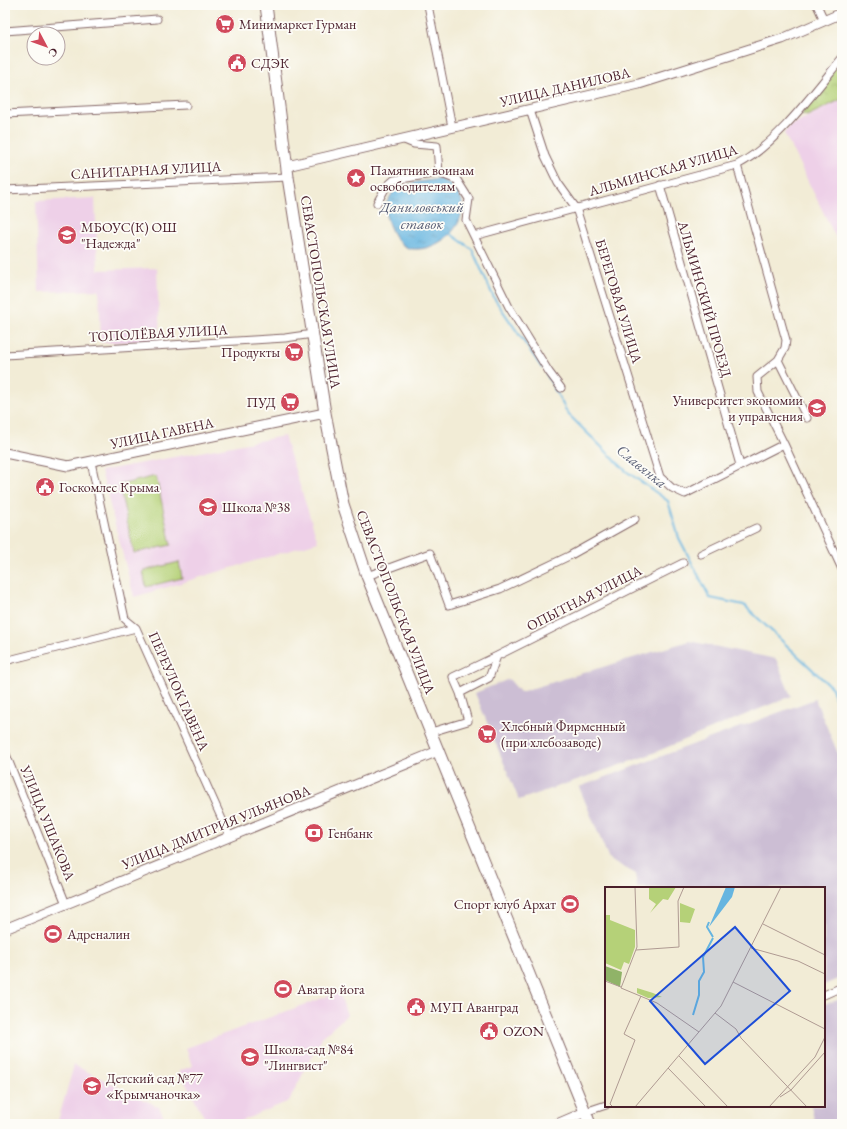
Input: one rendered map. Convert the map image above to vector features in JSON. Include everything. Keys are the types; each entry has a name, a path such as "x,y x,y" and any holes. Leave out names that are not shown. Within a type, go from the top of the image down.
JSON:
{"main road":[{"name":"СЕВАСТОПОЛЬСКАЯ УЛИЦА","path":"266,5 288,171 325,413 343,504 367,576 590,1124"},
{"name":"УЛИЦА ДАНИЛОВА","path":"288,171 401,139 639,84 782,39 842,13"},
{"name":"УЛИЦА ГАВЕНА","path":"5,453 68,466 325,413"},
{"name":"УЛИЦА ДМИТРИЯ УЛЬЯНОВА","path":"5,929 438,751"},
{"path":"557,1124 585,1112"}],"street":[{"path":"428,5 452,127"},
{"path":"817,5 824,20"},
{"path":"5,31 157,19"},
{"name":"АЛЬМИНСКАЯ УЛИЦА","path":"474,236 737,165 751,158 794,116 842,58"},
{"path":"5,114 186,105"},
{"name":"БЕРЕГОВАЯ УЛИЦА","path":"530,110 545,156 558,183 576,208 660,477 672,488 685,494 740,465"},
{"path":"401,139 414,144 437,146 438,173"},
{"path":"737,165 786,340 785,348 778,360 757,377 756,384 758,392 842,569"},
{"name":"САНИТАРНАЯ УЛИЦА","path":"5,190 288,171"},
{"path":"377,203 386,187 394,180 438,173 457,180 469,200 466,220 509,307 549,372 561,388"},
{"name":"АЛЬМИНСКИЙ ПРОЕЗД","path":"660,186 740,465"},
{"name":"ТОПОЛЁВАЯ УЛИЦА","path":"5,355 301,337 313,334"},
{"path":"778,360 807,418"},
{"path":"740,465 784,444"},
{"name":"ПЕРЕУЛОК ГАВЕНА","path":"91,462 125,619 136,628 230,837"},
{"path":"367,576 430,553 449,605 500,589 569,556 635,519"},
{"path":"701,554 756,528"},
{"name":"ОПЫТНАЯ УЛИЦА","path":"431,732 468,721 454,677 683,563"},
{"path":"5,661 136,628"},
{"path":"460,693 489,678 497,656"},
{"name":"УЛИЦА УШАКОВА","path":"5,752 66,904"},
{"path":"825,996 842,987"},
{"path":"585,1112 605,1105"}],"shaded area":[{"path":"842,99 842,250 784,133 790,126"},
{"path":"95,198 98,270 157,268 160,341 101,343 99,290 39,292 36,201"},
{"name":"Школа №38","path":"284,436 318,542 134,597 101,471"},
{"path":"689,641 776,659 791,696 646,756 519,800 475,693 509,679 520,692"},
{"path":"815,699 842,763 842,977 825,985 825,887 637,887 636,874 609,859 579,787"},
{"name":"Школа-сад №84 \"Лингвист\"","path":"339,992 347,1015 322,1037 289,1101 234,1124 208,1124 179,1071 192,1066 186,1048"},
{"path":"842,999 842,1124 815,1124 811,1107 825,1107 825,1004"},
{"name":"Детский сад №77 «Крымчаночка»","path":"74,1065 159,1107 167,1124 57,1124"}],"green space":[{"path":"842,60 842,99 807,116 802,114 808,101"},
{"path":"156,476 171,545 134,553 119,485"},
{"path":"179,562 182,578 146,587 143,571"}],"water":[{"name":"Даниловський ставок","path":"441,179 455,189 461,198 461,217 451,233 435,245 417,249 408,248 398,241 395,236 389,225 384,207 395,189 417,182"}],"waterway":[{"name":"Славянка","path":"448,232 472,249 494,298 542,368"},
{"name":"Славянка","path":"546,373 568,414 626,471 668,501 679,538 710,598 744,605 832,688 842,719"}],"place":[{"name":"Минимаркет Гурман","path":"225,24"},
{"name":"СДЭК","path":"237,63"},
{"name":"Памятник воинам освободителям","path":"356,178"},
{"name":"МБОУС(К) ОШ \"Надежда\"","path":"67,235"},
{"name":"Продукты","path":"294,352"},
{"name":"ПУД","path":"290,402"},
{"name":"Университет экономии и управления","path":"817,408"},
{"name":"Госкомлес Крыма","path":"45,487"},
{"name":"Школа №38","path":"208,507"},
{"name":"Хлебный Фирменный (при хлебозаводе)","path":"487,734"},
{"name":"Генбанк","path":"314,833"},
{"name":"Спорт клуб Архат","path":"570,904"},
{"name":"Адреналин","path":"53,934"},
{"name":"Аватар йога","path":"283,989"},
{"name":"МУП Аванград","path":"416,1007"},
{"name":"OZON","path":"489,1031"},
{"name":"Школа-сад №84 \"Лингвист\"","path":"250,1057"},
{"name":"Детский сад №77 «Крымчаночка»","path":"92,1086"}]}
